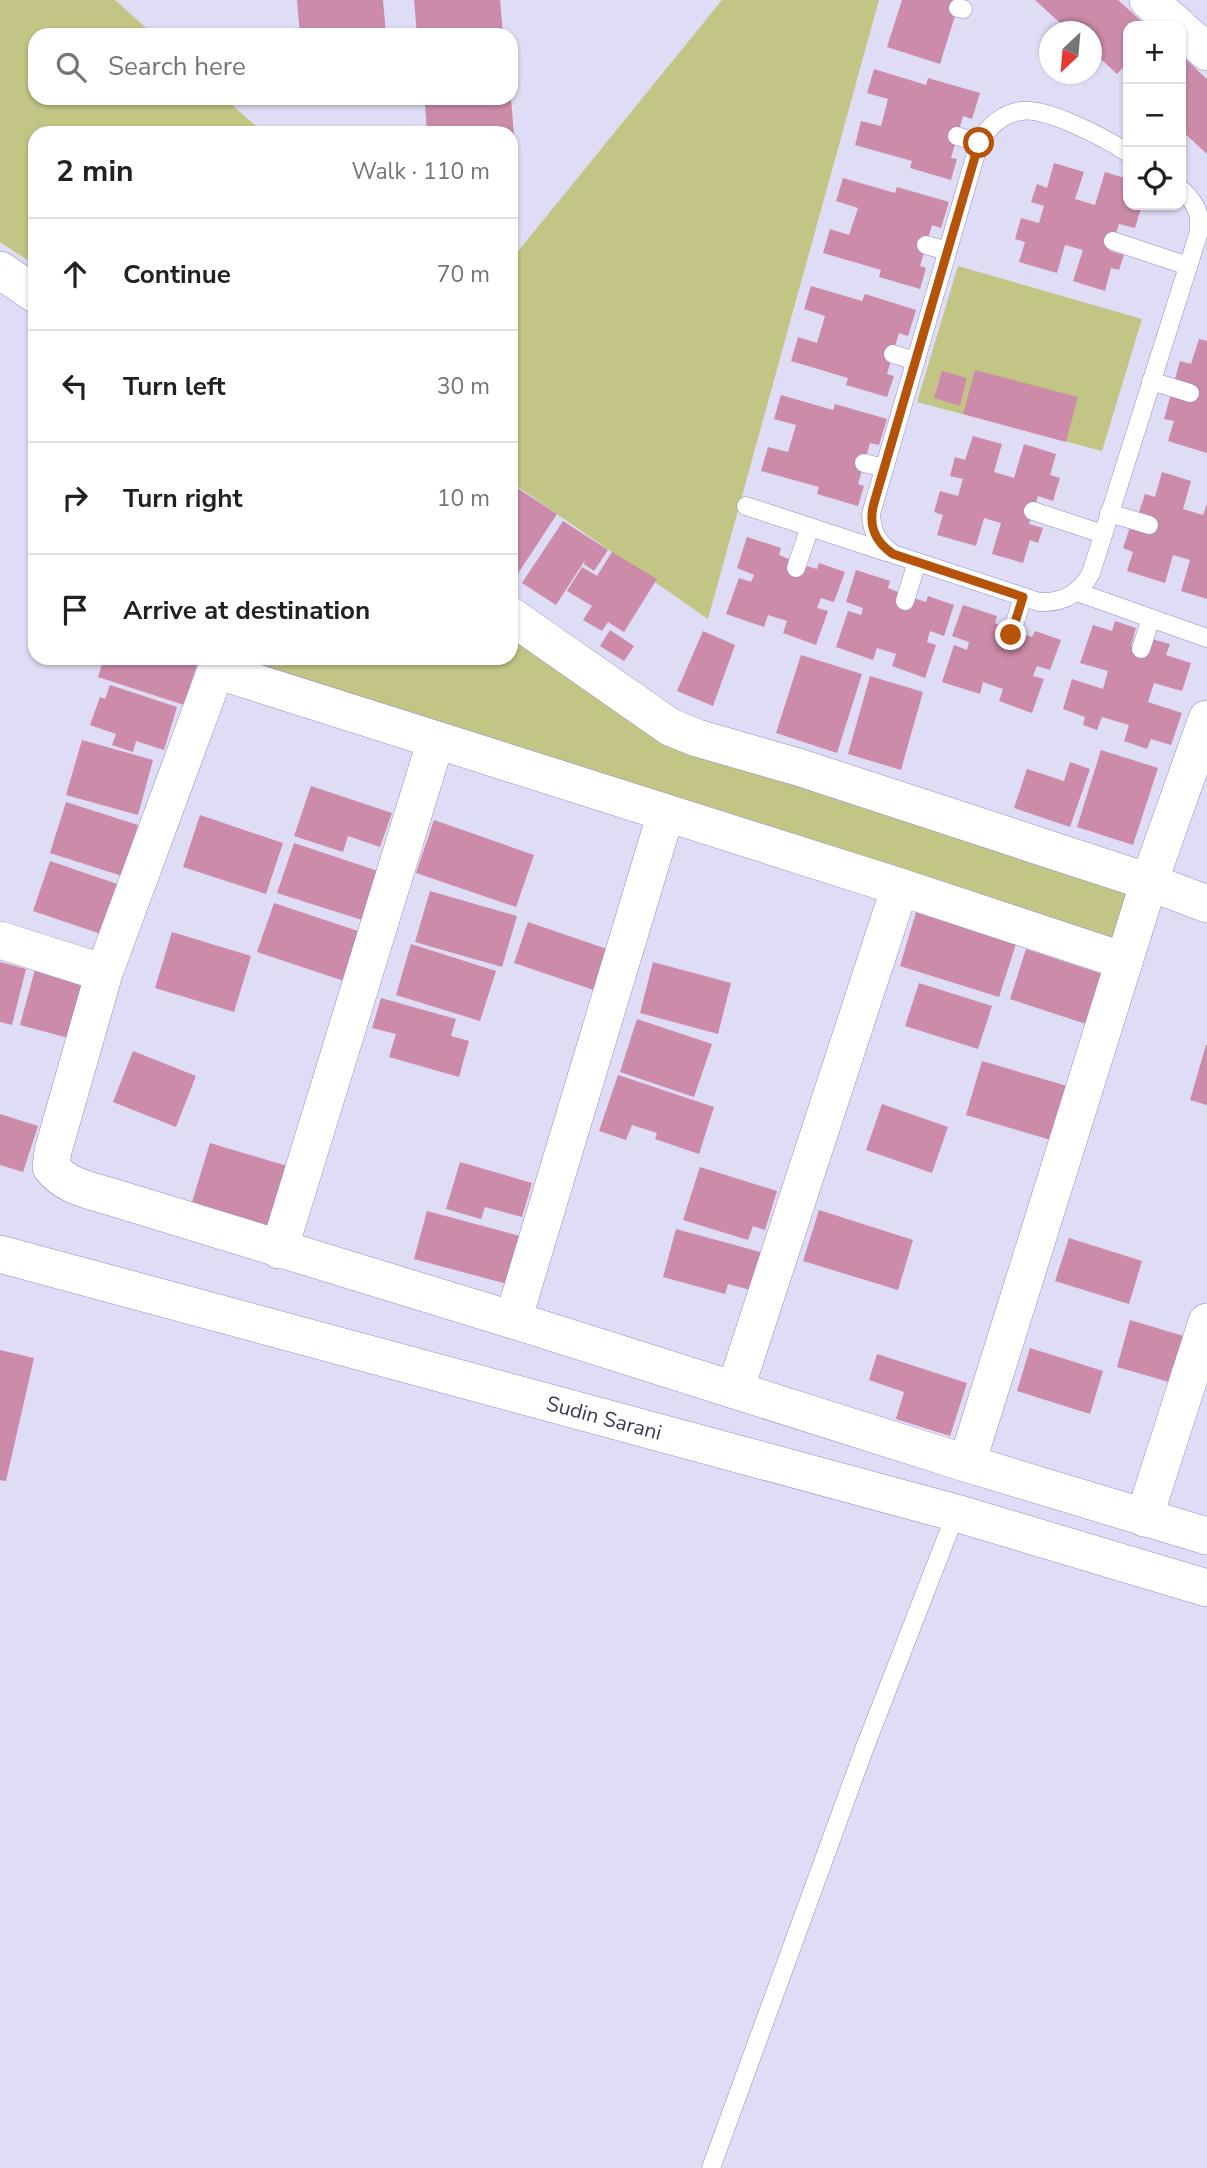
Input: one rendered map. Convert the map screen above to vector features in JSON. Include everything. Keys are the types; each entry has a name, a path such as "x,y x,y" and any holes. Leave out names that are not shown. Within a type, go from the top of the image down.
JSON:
{"street":[{"path":"1148,0 1172,21"},
{"path":"1186,33 1207,52"},
{"path":"0,270 28,289"},
{"path":"518,621 670,727 1207,904"},
{"path":"222,665 104,973 53,1151 51,1167 58,1177 77,1186 279,1250 1207,1536"},
{"path":"225,665 436,740 1124,961"},
{"path":"952,1512 963,1462 1149,883 1207,719"},
{"path":"279,1250 436,740"},
{"path":"513,1320 666,813"},
{"path":"735,1390 900,887"},
{"path":"0,940 104,973"},
{"name":"Sudin Sarani","path":"0,1254 952,1512 1207,1588"},
{"path":"1144,1518 1207,1322"}],"lane":[{"path":"893,554 883,547 876,537 871,514 979,143 991,125 1000,118 1021,111 1032,111 1073,124 1123,150"},
{"path":"957,136 979,143"},
{"path":"746,506 1039,602 1052,603 1077,592 1091,573 1151,381 1196,256 1203,208 1186,194"},
{"path":"1113,241 1196,256"},
{"path":"926,245 947,251"},
{"path":"893,354 916,360"},
{"path":"1151,381 1190,394"},
{"path":"864,463 884,468"},
{"path":"1033,511 1102,534"},
{"path":"1109,513 1149,525"},
{"path":"796,568 810,527"},
{"path":"905,601 918,562"},
{"path":"1077,592 1207,638"},
{"path":"1011,635 1023,597"},
{"path":"1140,649 1151,618"},
{"path":"710,2168 952,1512"}],"green space":[{"path":"0,0 115,0 146,28 28,28 28,105 232,105 256,126 28,126 28,260 0,242"},
{"path":"722,0 879,0 708,619 518,487 518,251"},
{"path":"958,266 1142,319 1102,451 917,402"},
{"path":"518,621 670,727 1149,882 1124,961 249,665 518,665"}],"building":[{"path":"297,0 383,0 385,28 299,28"},
{"path":"414,0 500,0 502,28 416,28"},
{"path":"902,0 960,0 940,64 887,47"},
{"path":"1035,0 1118,0 1141,21 1123,21 1123,67 1117,74 1102,60 1102,21 1058,21"},
{"path":"1186,60 1207,79 1207,154 1186,135"},
{"path":"874,69 926,85 928,78 980,93 972,119 963,116 951,158 957,159 951,180 910,168 912,161 855,145 861,121 881,126 888,99 867,93"},
{"path":"425,105 512,105 513,126 427,126"},
{"path":"1054,163 1084,172 1075,199 1095,205 1105,172 1123,177 1123,210 1140,210 1135,228 1119,224 1110,251 1124,255 1119,270 1111,268 1105,291 1073,281 1083,250 1065,245 1057,273 1019,262 1025,242 1015,239 1021,218 1039,223 1044,206 1031,202 1037,184 1047,188"},
{"path":"843,178 895,193 897,187 949,202 941,228 932,225 920,266 926,268 920,289 879,277 881,270 823,253 830,229 849,235 858,208 836,201"},
{"path":"811,286 862,301 865,294 916,310 908,336 899,333 887,374 894,376 887,397 846,385 848,378 791,361 798,337 817,343 825,316 804,309"},
{"path":"1199,339 1207,341 1207,453 1168,441 1174,421 1164,419 1180,361 1191,364"},
{"path":"975,370 1078,397 1066,442 963,414"},
{"path":"942,371 967,378 960,406 934,398"},
{"path":"781,395 833,410 835,404 887,419 879,445 870,443 858,484 864,486 858,506 817,494 819,487 761,471 768,447 788,452 796,425 774,419"},
{"path":"973,436 1002,444 994,472 1014,478 1024,444 1056,454 1050,475 1060,478 1053,501 1038,496 1029,524 1043,528 1038,543 1030,540 1023,563 992,554 1001,523 984,518 976,546 937,535 943,515 934,512 940,491 958,496 963,479 950,476 955,457 965,460"},
{"path":"1162,472 1191,481 1183,509 1203,515 1207,504 1207,599 1181,591 1190,560 1173,555 1165,583 1127,571 1133,552 1123,548 1130,527 1147,533 1152,516 1139,512 1145,494 1155,497"},
{"path":"518,489 557,514 518,573"},
{"path":"563,521 608,550 594,571 584,564 585,560 556,605 522,583"},
{"path":"747,537 781,548 779,555 803,565 817,569 819,563 845,572 834,602 821,598 817,608 828,611 816,645 783,633 787,621 768,615 764,627 726,614 739,578 751,582 754,575 737,568"},
{"path":"612,552 657,579 624,632 608,622 602,631 583,620 592,606 567,591 582,567 597,576"},
{"path":"856,570 890,581 888,588 913,598 926,602 928,596 954,605 944,636 930,631 927,642 936,645 925,678 892,666 896,654 877,648 873,660 836,647 848,611 861,615 863,608 846,602"},
{"path":"963,605 997,616 995,623 1019,633 1032,637 1035,631 1061,640 1050,670 1037,666 1033,676 1044,679 1032,713 999,701 1003,689 983,682 980,694 942,682 954,645 967,650 969,642 952,636"},
{"path":"1115,621 1136,628 1131,646 1148,651 1152,639 1170,644 1166,655 1191,663 1182,691 1154,683 1148,702 1182,713 1171,745 1151,739 1147,749 1124,741 1129,725 1102,717 1097,730 1083,725 1085,717 1063,709 1072,679 1103,689 1108,671 1080,663 1093,625 1112,631"},
{"path":"610,630 634,646 624,661 600,646"},
{"path":"703,631 735,645 713,706 677,691"},
{"path":"801,655 862,674 837,753 776,733"},
{"path":"102,665 197,665 184,705 98,677"},
{"path":"870,676 923,692 901,770 848,754"},
{"path":"110,685 177,707 164,750 136,741 133,752 112,745 116,734 90,725 100,697 105,699"},
{"path":"82,740 153,760 138,815 66,795"},
{"path":"1101,750 1158,768 1133,845 1077,827"},
{"path":"1070,762 1090,769 1070,827 1014,808 1027,769 1064,781"},
{"path":"311,786 392,813 380,847 348,836 343,852 294,836"},
{"path":"66,802 138,825 122,876 50,853"},
{"path":"200,815 283,843 266,894 183,867"},
{"path":"434,820 534,855 516,907 416,873"},
{"path":"294,843 378,871 362,920 277,893"},
{"path":"50,861 123,886 107,936 33,911"},
{"path":"430,891 517,916 502,967 415,942"},
{"path":"274,903 364,933 347,982 257,952"},
{"path":"916,912 1016,944 999,997 900,966"},
{"path":"528,922 607,949 594,990 514,963"},
{"path":"172,932 251,956 234,1012 155,988"},
{"path":"411,944 496,971 480,1021 396,995"},
{"path":"1026,949 1111,977 1095,1027 1010,999"},
{"path":"0,962 26,969 12,1025 0,1022"},
{"path":"653,962 731,983 718,1034 640,1013"},
{"path":"35,969 90,984 76,1040 20,1025"},
{"path":"919,983 992,1006 978,1049 905,1026"},
{"path":"381,998 456,1019 451,1036 469,1041 459,1077 389,1057 396,1034 372,1028"},
{"path":"637,1019 712,1044 694,1097 620,1072"},
{"path":"1207,1045 1207,1105 1190,1100"},
{"path":"133,1051 196,1076 176,1127 113,1102"},
{"path":"982,1061 1067,1086 1051,1140 966,1115"},
{"path":"618,1075 714,1107 699,1154 655,1139 657,1133 632,1125 626,1140 599,1131"},
{"path":"882,1104 948,1127 932,1173 866,1150"},
{"path":"0,1114 38,1126 23,1172 0,1165"},
{"path":"210,1143 294,1168 275,1228 192,1202"},
{"path":"460,1162 532,1183 522,1217 485,1207 481,1219 446,1209"},
{"path":"700,1167 777,1191 765,1230 753,1226 748,1240 683,1220"},
{"path":"819,1210 913,1240 898,1290 803,1261"},
{"path":"427,1211 520,1236 507,1284 414,1259"},
{"path":"676,1229 764,1253 754,1291 728,1284 725,1294 663,1277"},
{"path":"1069,1238 1142,1261 1129,1304 1055,1281"},
{"path":"1130,1320 1197,1340 1183,1386 1117,1367"},
{"path":"1030,1348 1103,1371 1090,1414 1017,1391"},
{"path":"0,1350 34,1358 6,1481 0,1480"},
{"path":"877,1354 967,1383 950,1436 896,1419 904,1392 869,1380"}],"route":[{"path":"979,143 871,514 876,537 883,547 893,554 1023,597 1011,635"}]}
